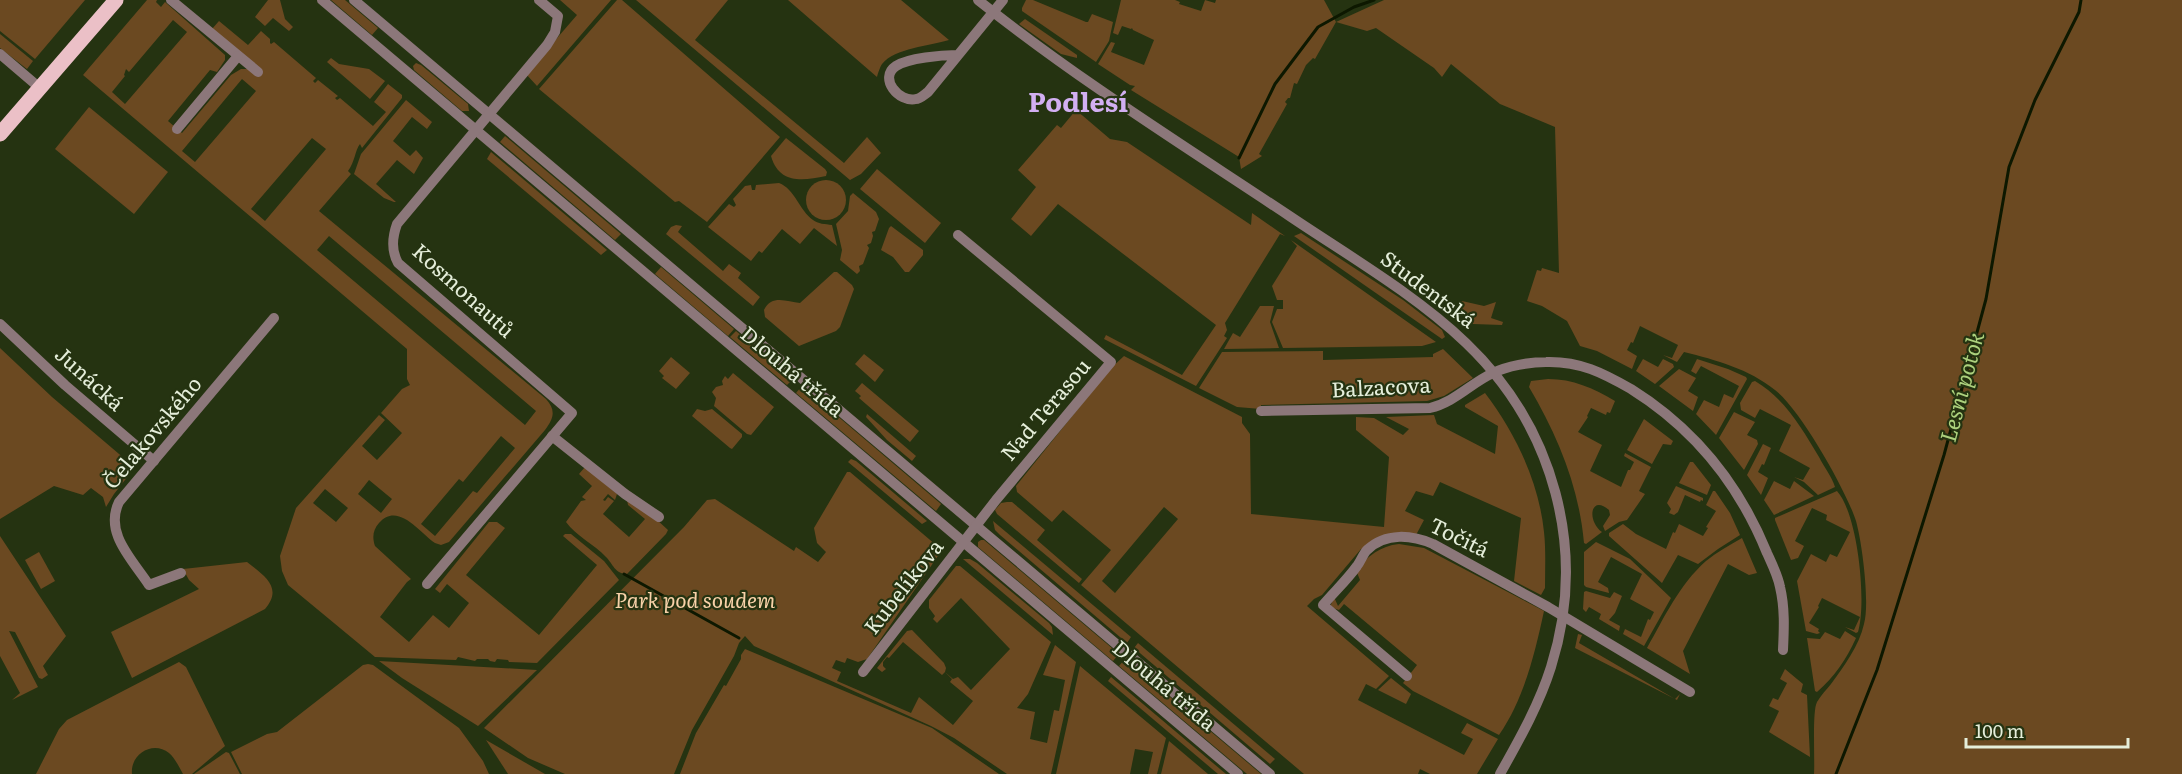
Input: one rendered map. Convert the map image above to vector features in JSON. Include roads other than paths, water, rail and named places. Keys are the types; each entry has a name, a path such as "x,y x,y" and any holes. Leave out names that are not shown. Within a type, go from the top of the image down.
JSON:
{"main road":[{"path":"0,134 116,0"}],"street":[{"path":"171,0 258,72"},
{"name":"Dlouhá třída","path":"322,0 1238,774"},
{"name":"Dlouhá třída","path":"354,0 1270,774"},
{"path":"475,129 547,45 555,32 558,16 539,0"},
{"name":"Studentská","path":"978,0 1073,71 1425,309 1463,340 1494,372 1526,418 1549,469 1564,526 1567,573 1562,615 1551,667 1529,720 1500,774"},
{"path":"957,55 904,62 894,67 890,73 891,88 900,97 915,100 928,92 1004,0"},
{"path":"0,54 41,89"},
{"path":"177,129 238,56"},
{"name":"Kosmonautů","path":"427,584 572,413 398,263 394,254 393,235 397,224 475,129"},
{"name":"Nad Terasou","path":"958,235 1111,362 976,526"},
{"name":"Čelakovského","path":"181,573 149,585 120,541 114,526 114,513 119,502 274,318"},
{"name":"Junácká","path":"0,324 65,385 154,461"},
{"path":"1494,372 1545,362 1571,363 1602,372 1674,419 1692,435 1721,469 1738,494 1761,538 1780,585 1785,619 1783,650"},
{"name":"Balzacova","path":"1261,411 1430,408 1450,401 1494,372"},
{"path":"552,436 625,494 659,517"},
{"name":"Kubelíkova","path":"863,672 976,526"},
{"name":"Točitá","path":"1407,676 1323,605 1358,565 1365,551 1380,541 1399,536 1419,538 1562,615"},
{"path":"1562,615 1690,692"}],"waterway":[{"path":"1239,158 1275,84 1318,27 1354,7 1374,0"},
{"name":"Lesní potok","path":"1836,774 1877,670 1944,455 1986,299 2009,167 2035,100 2079,12 2081,0"},
{"path":"624,574 739,638"}],"district":[{"name":"Podlesí","path":"1078,103"}],"park label":[{"name":"Park pod soudem","path":"695,601"}]}
